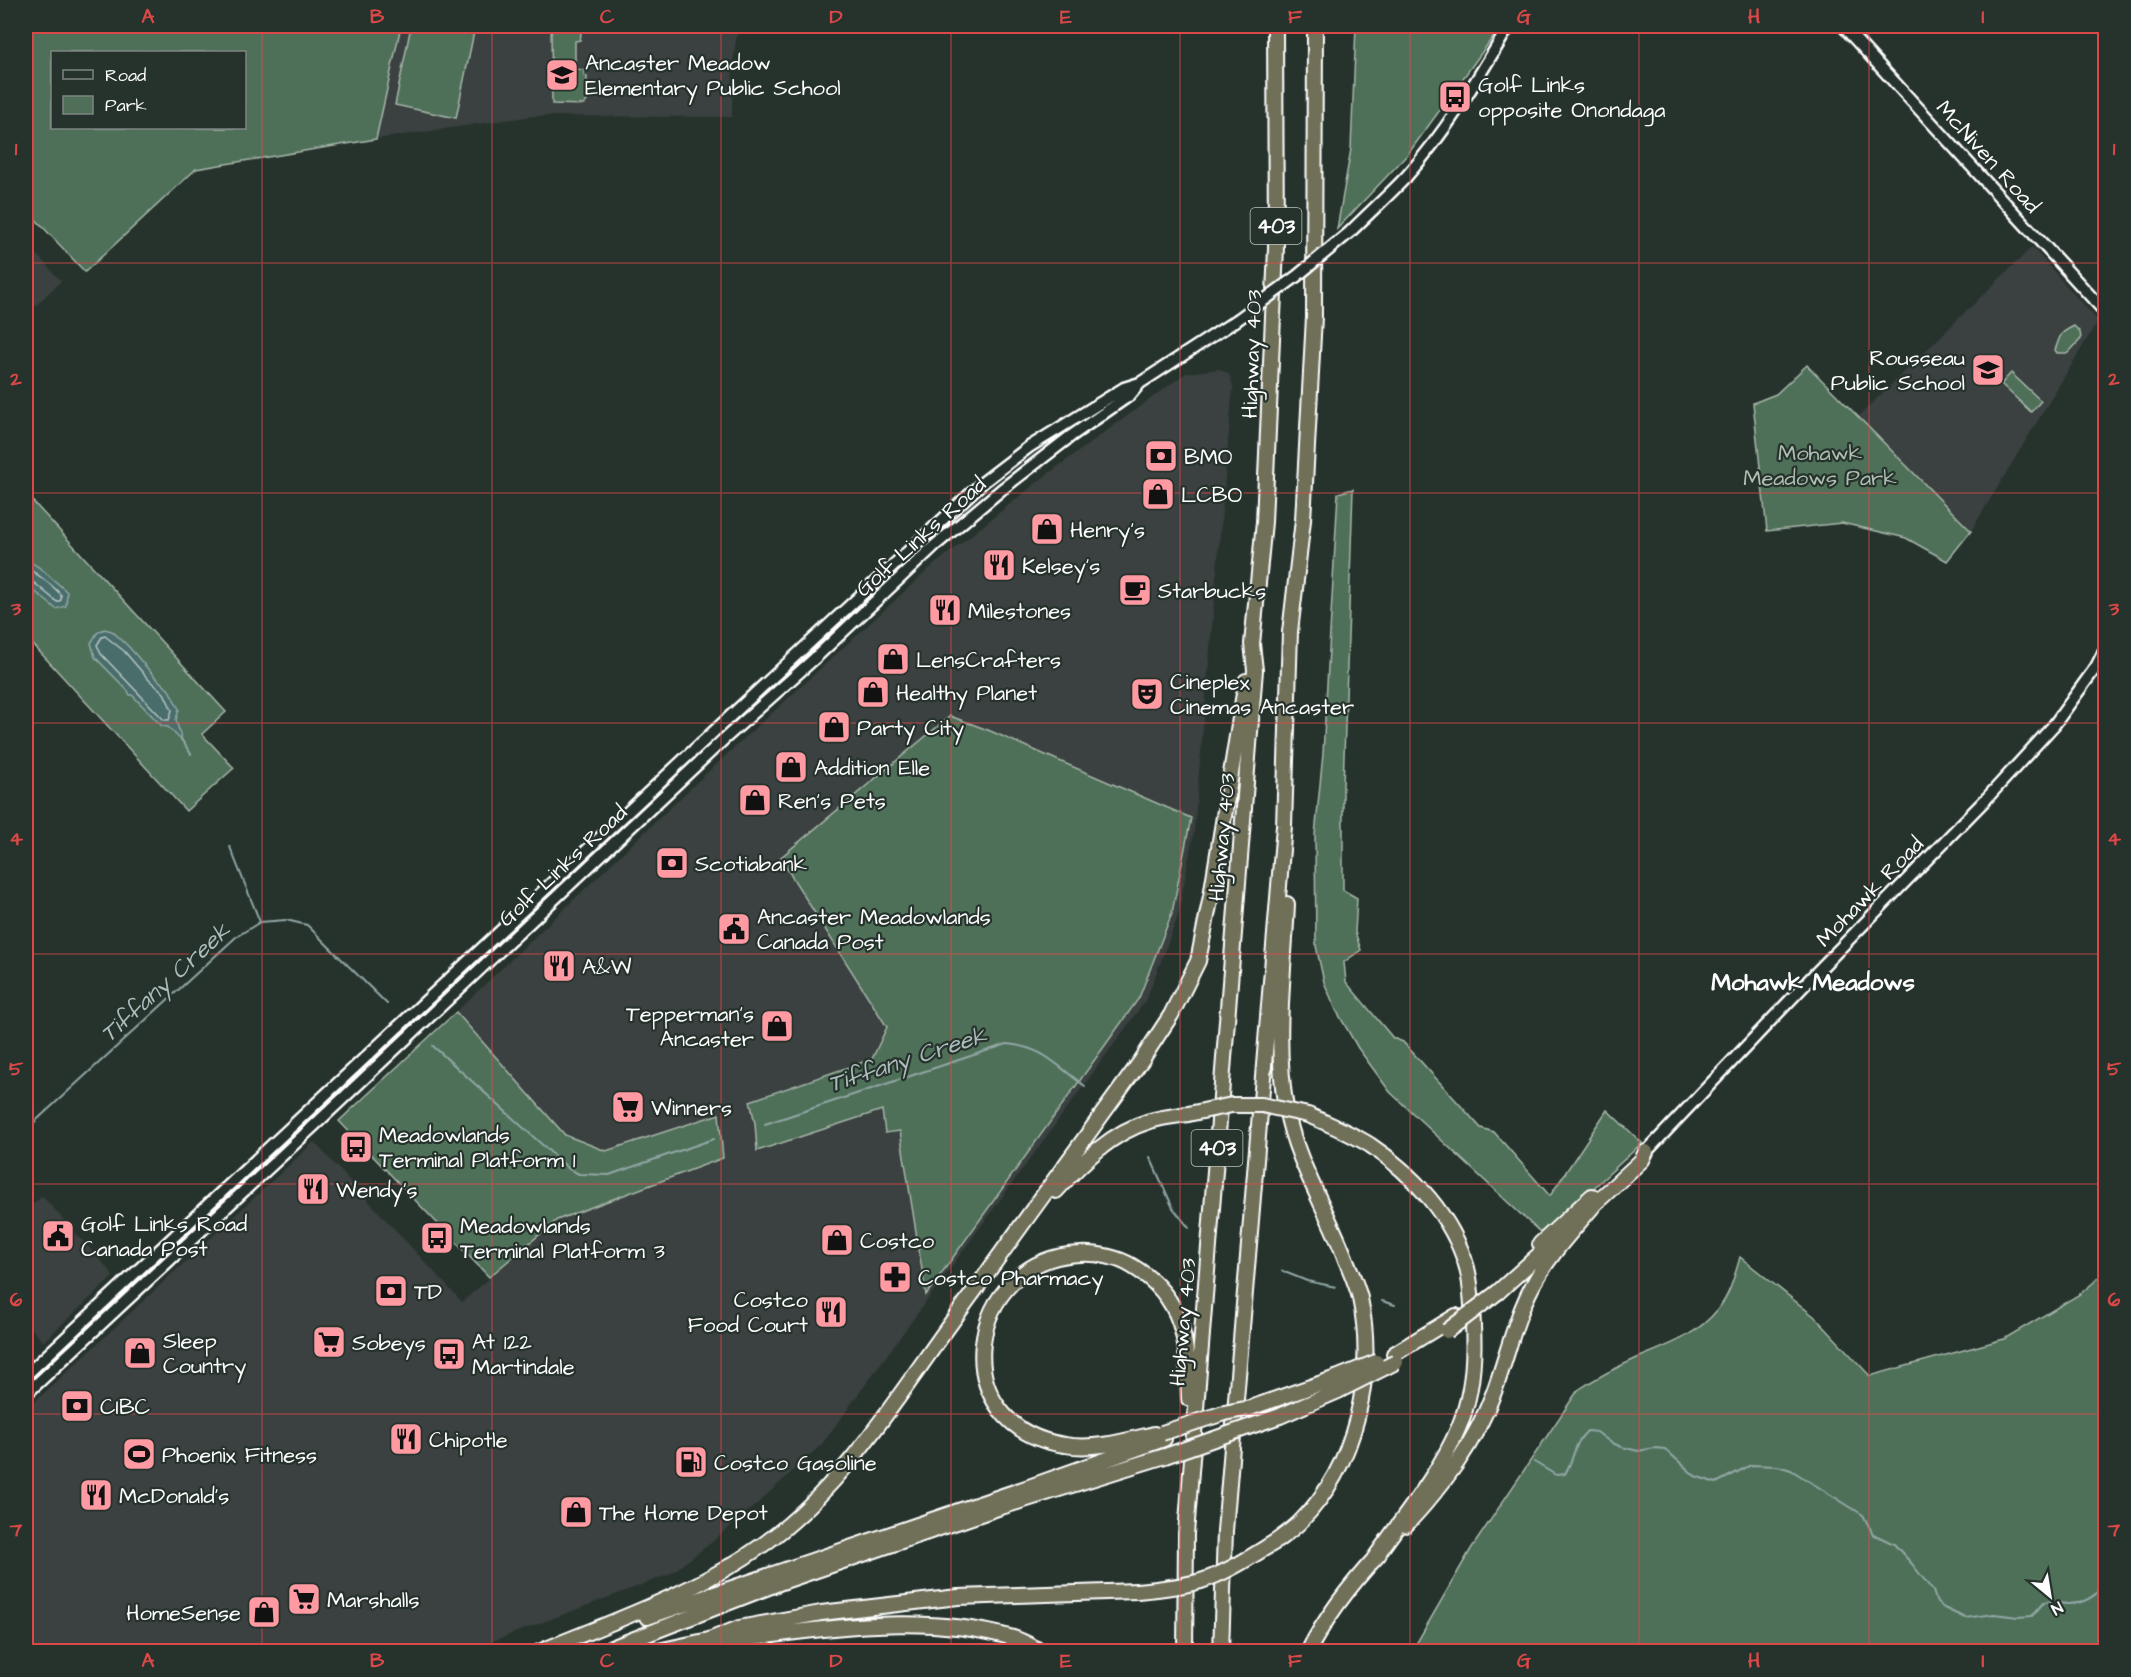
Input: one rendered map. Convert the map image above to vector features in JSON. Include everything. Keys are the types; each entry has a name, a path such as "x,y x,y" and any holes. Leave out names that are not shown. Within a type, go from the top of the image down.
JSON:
{"highway":[{"name":"Highway 403","path":"1185,1652 1186,1534 1255,670 1252,644 1264,522 1276,248 1275,26"},
{"name":"403","path":"1221,1652 1225,1532 1284,826 1290,632 1303,520 1314,317 1315,26"},
{"path":"539,1652 659,1603 706,1581 766,1543 795,1519 863,1446 1140,1062 1171,1015 1198,961 1226,809 1252,644"},
{"path":"653,1652 709,1640 740,1629 821,1613 958,1597 1137,1591 1179,1587 1203,1580 1248,1559 1275,1542 1299,1523 1324,1493 1349,1444 1364,1386 1365,1334 1359,1297 1328,1216 1310,1180 1287,1110 1281,1066 1289,856 1284,826"},
{"path":"1020,1227 1076,1169 1115,1137 1149,1121 1232,1105 1262,1105 1308,1115 1369,1144 1415,1183 1430,1199 1456,1239 1466,1265 1471,1287 1474,1364 1468,1397 1449,1450 1374,1559"},
{"path":"601,1652 790,1579 1280,1416 1447,1331 1594,1205 1642,1160 1646,1152"},
{"path":"1395,1358 1497,1288 1636,1153 1646,1152"},
{"path":"1308,1652 1317,1634 1353,1583 1438,1491 1463,1456 1492,1396 1532,1287 1548,1260 1594,1205"},
{"path":"1163,1436 1097,1446 1065,1446 1032,1436 1009,1420 992,1396 985,1381 982,1343 987,1323 998,1299 1013,1282 1039,1264 1066,1254 1093,1254 1124,1261 1147,1275 1170,1300 1183,1330 1188,1352 1189,1415 1193,1439"},
{"path":"544,1652 1018,1491 1224,1413 1250,1408 1280,1397 1337,1385"},
{"path":"709,1640 736,1641 786,1633 860,1626 938,1625 1014,1638 1042,1652"}],"main road":[{"name":"Golf Links Road","path":"26,1375 982,483 1029,447 1124,388 1140,383 1237,320 1298,276 1350,232 1406,176 1430,146 1462,104 1509,26"},
{"name":"McNiven Road","path":"1844,26 2106,313"},
{"name":"Golf Links Road","path":"26,1394 933,547 1001,490 1071,436 1130,395 1140,383"},
{"name":"Mohawk Road","path":"1646,1152 1987,798 2054,725 2096,667 2106,647"},
{"path":"791,679 800,663 800,652"},
{"path":"708,755 711,734"}],"shaded area":[{"name":"Ancaster Meadow Elementary Public School","path":"401,26 738,26 733,62 732,117 533,116 376,139"},
{"path":"26,243 61,281 26,315"},
{"name":"Rousseau Public School","path":"2032,247 2098,321 1971,531 1857,418"},
{"path":"1219,369 1229,374 1233,386 1194,831 1178,916 1146,1000 822,1444 759,1502 670,1574 467,1651 26,1652 26,1410 314,1142 462,1302 557,1220 723,1158 718,1114 606,1151 565,1135 456,1012 697,782 929,569 1045,476 1186,373"},
{"path":"42,1196 113,1277 43,1342 26,1322 26,1211"}],"green space":[{"path":"26,26 401,26 376,139 196,169 85,272 26,209"},
{"path":"411,26 441,26 474,32 456,118 395,105"},
{"path":"1356,26 1501,26 1408,154 1337,229 1351,149"},
{"path":"578,28 581,34 580,40 575,41 575,69 584,70 584,75 587,76 587,101 584,105 552,104 552,29"},
{"path":"2074,326 2080,332 2081,339 2068,353 2057,353 2055,350 2061,335"},
{"name":"Mohawk Meadows Park","path":"1807,365 1971,531 1947,561 1906,538 1842,523 1767,531 1753,403 1776,394"},
{"path":"2011,373 2041,401 2031,412 2001,384"},
{"path":"1353,489 1343,786 1343,890 1357,898 1355,932 1361,950 1344,962 1346,982 1393,1038 1403,1042 1481,1128 1494,1132 1550,1196 1607,1110 1642,1143 1543,1235 1390,1092 1358,1048 1336,1010 1324,982 1316,946 1315,835 1323,754 1338,493"},
{"path":"26,494 226,712 202,734 234,768 186,811 26,637"},
{"path":"950,716 988,730 1191,818 1172,913 1139,998 926,1295 900,1131 885,1133 882,1110 757,1151 755,1123 750,1101 872,1059 887,1027 780,858"},
{"path":"456,1012 565,1135 606,1151 719,1114 723,1158 557,1220 489,1277 339,1121"},
{"path":"1740,1257 1815,1317 1870,1376 2004,1339 2080,1294 2100,1277 2105,1276 2105,1651 1412,1651 1471,1549 1578,1390 1620,1366 1680,1339 1701,1326 1726,1297"}],"water":[{"path":"26,556 67,592 66,606 56,609 26,584"},
{"path":"104,629 112,631 169,690 179,709 176,720 182,741 168,727 162,726 95,657 91,643 97,633"}],"waterway":[{"path":"181,739 191,754"},
{"path":"230,847 260,922"},
{"name":"Tiffany Creek","path":"28,1128 236,937 260,922 286,920 307,925 387,1004"},
{"name":"Tiffany Creek","path":"765,1124 1007,1044 1031,1049 1041,1054 1085,1086"},
{"name":"Tiffany Creek","path":"433,1046 569,1169 579,1174 609,1175 714,1139"},
{"name":"Tiffany Creek","path":"1150,1157 1173,1208 1189,1228"},
{"name":"Tiffany Creek","path":"1282,1271 1307,1281 1336,1287"},
{"name":"Tiffany Creek","path":"1382,1301 1395,1305"},
{"name":"Tiffany Creek","path":"1534,1462 1556,1475 1565,1474 1579,1441 1587,1431 1597,1432 1610,1442 1638,1451 1665,1449 1695,1476 1716,1483 1751,1465 1778,1466 1791,1470 1863,1515 1873,1534 1894,1544 1912,1564 1933,1591 1937,1603 1965,1618 1994,1614 2032,1616 2044,1602 2079,1603 2094,1596 2106,1584"}],"place":[{"name":"Ancaster Meadow Elementary Public School","path":"562,75"},
{"name":"Golf Links opposite Onondaga","path":"1455,97"},
{"name":"Rousseau Public School","path":"1988,370"},
{"name":"BMO","path":"1161,456"},
{"name":"LCBO","path":"1158,494"},
{"name":"Henry's","path":"1047,529"},
{"name":"Kelsey's","path":"999,565"},
{"name":"Starbucks","path":"1135,590"},
{"name":"Milestones","path":"945,610"},
{"name":"LensCrafters","path":"893,659"},
{"name":"Healthy Planet","path":"873,692"},
{"name":"Cineplex Cinemas Ancaster","path":"1147,694"},
{"name":"Party City","path":"834,727"},
{"name":"Addition Elle","path":"791,767"},
{"name":"Ren's Pets","path":"755,800"},
{"name":"Scotiabank","path":"672,863"},
{"name":"Ancaster Meadowlands Canada Post","path":"734,929"},
{"name":"A&W","path":"559,966"},
{"name":"Tepperman's Ancaster","path":"777,1026"},
{"name":"Winners","path":"628,1107"},
{"name":"Meadowlands Terminal Platform 1","path":"356,1147"},
{"name":"Wendy's","path":"313,1189"},
{"name":"Golf Links Road Canada Post","path":"58,1236"},
{"name":"Meadowlands Terminal Platform 3","path":"437,1238"},
{"name":"Costco","path":"837,1240"},
{"name":"Costco Pharmacy","path":"895,1277"},
{"name":"TD","path":"391,1291"},
{"name":"Costco Food Court","path":"831,1312"},
{"name":"Sobeys","path":"329,1342"},
{"name":"Sleep Country","path":"140,1353"},
{"name":"At 122 Martindale","path":"449,1354"},
{"name":"CIBC","path":"77,1406"},
{"name":"Chipotle","path":"406,1439"},
{"name":"Phoenix Fitness","path":"139,1454"},
{"name":"Costco Gasoline","path":"691,1462"},
{"name":"McDonald's","path":"96,1495"},
{"name":"The Home Depot","path":"576,1512"},
{"name":"Marshalls","path":"304,1599"},
{"name":"HomeSense","path":"264,1612"}],"district":[{"name":"Mohawk Meadows","path":"1813,982"}]}
